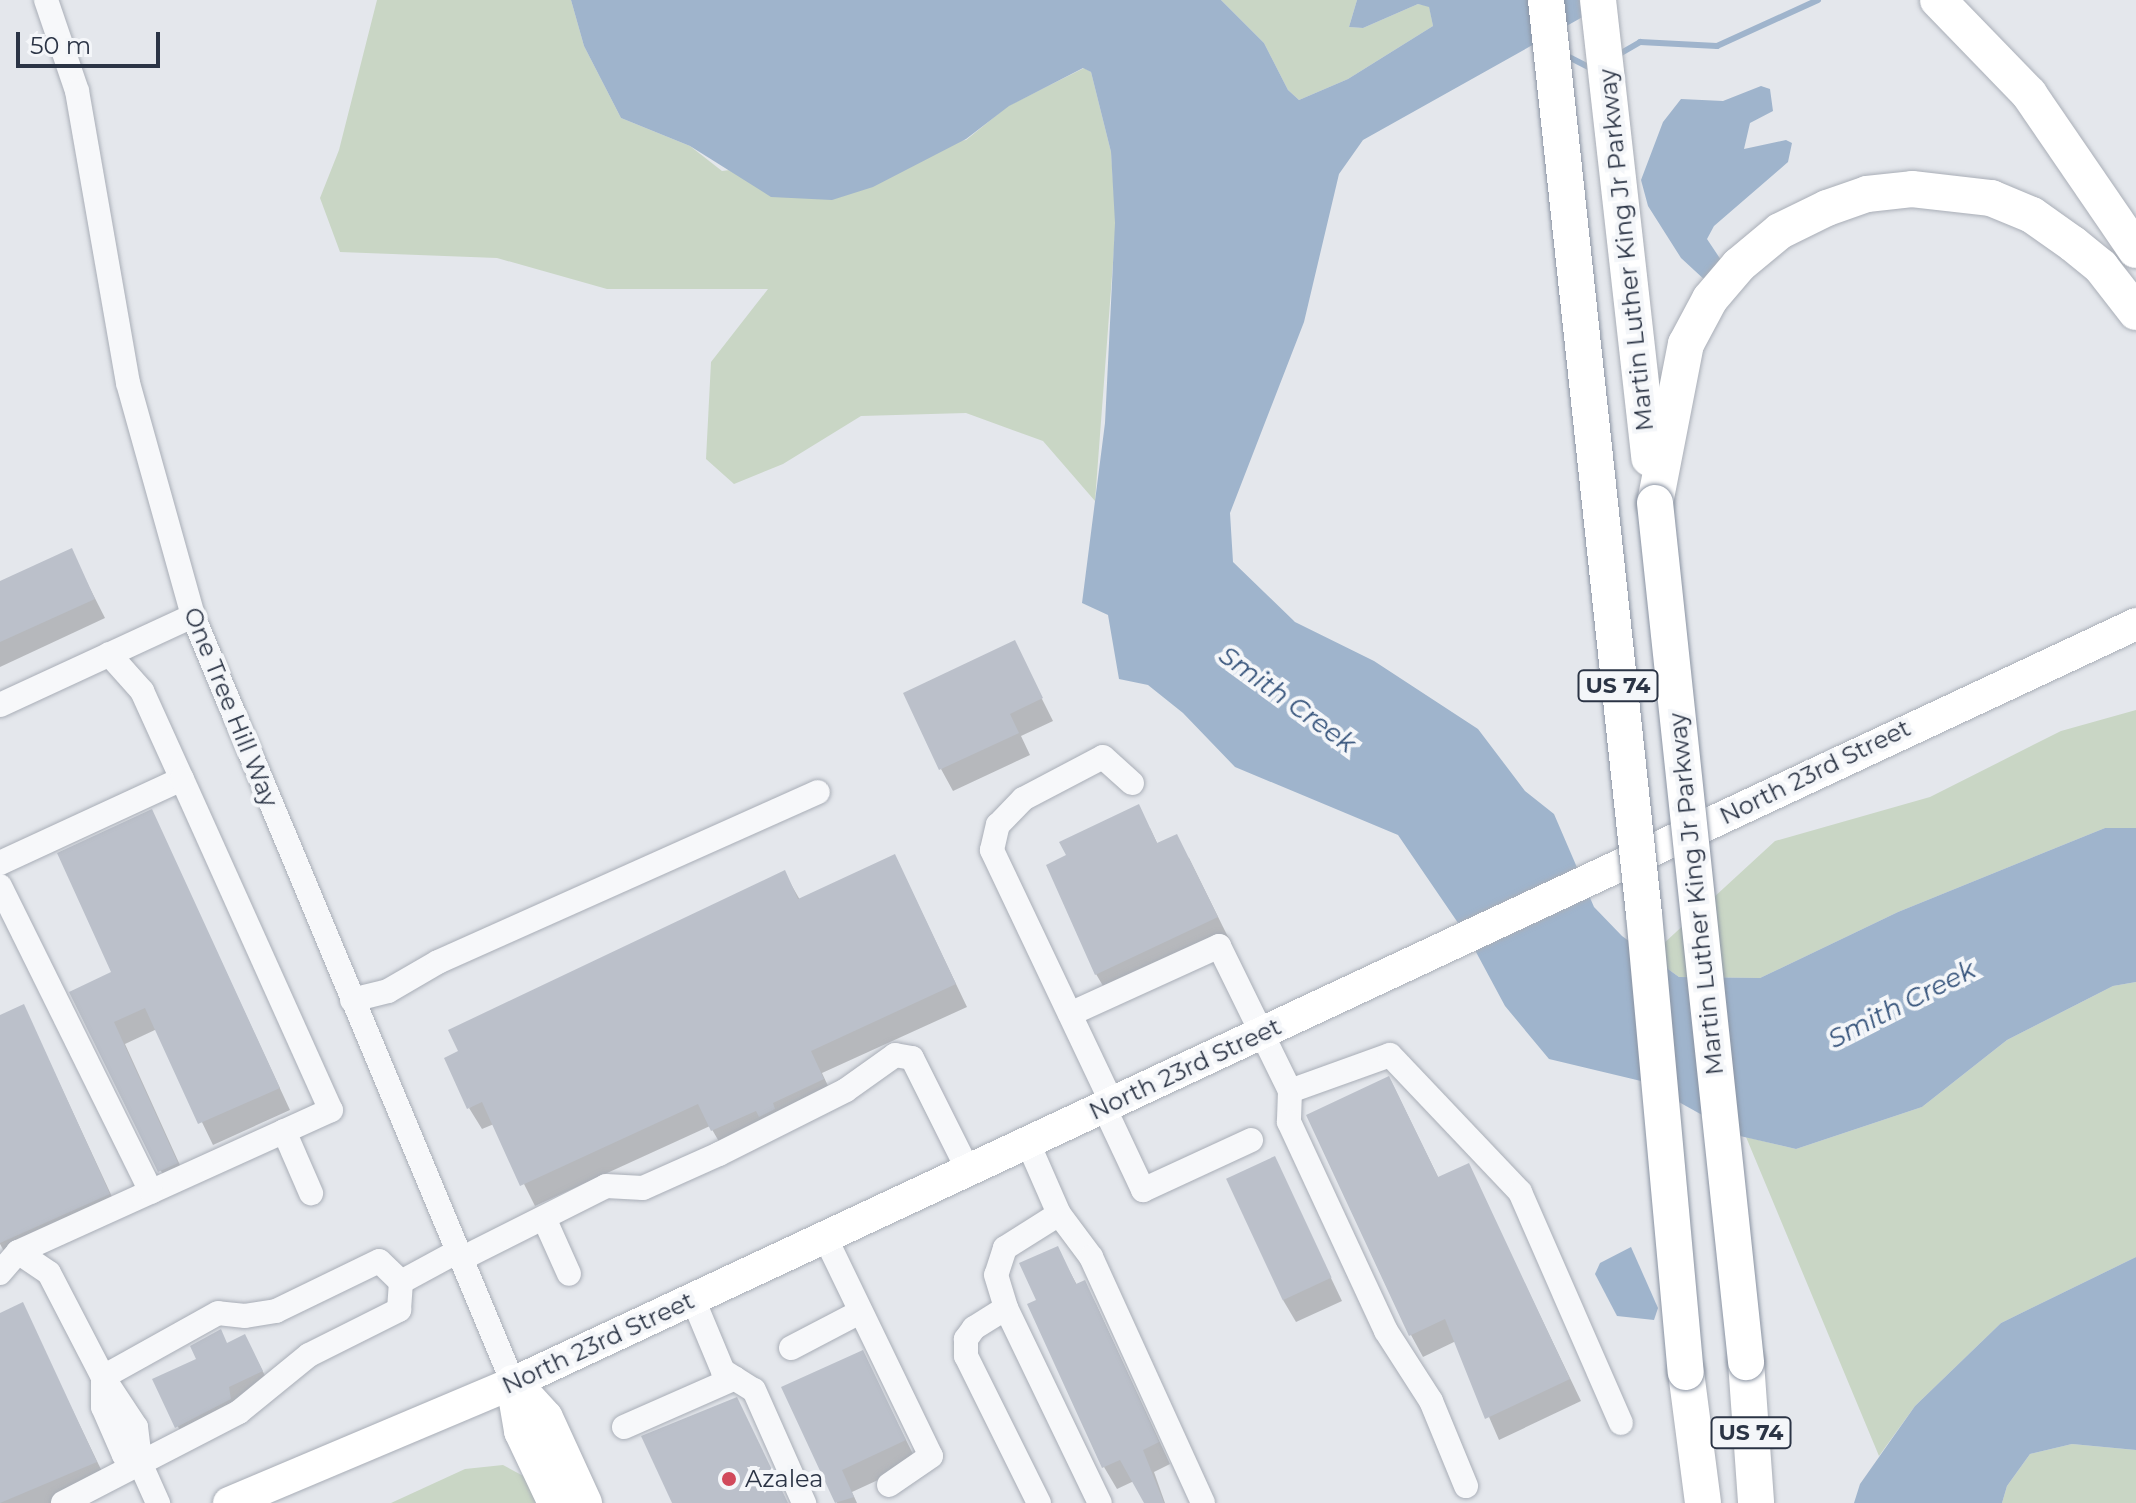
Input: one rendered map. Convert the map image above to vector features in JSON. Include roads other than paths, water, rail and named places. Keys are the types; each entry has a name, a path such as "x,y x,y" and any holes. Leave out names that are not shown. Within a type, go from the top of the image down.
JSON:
{"highway":[{"name":"US 74","path":"1546,0 1644,914 1686,1372 1703,1503"},
{"name":"Martin Luther King Jr Parkway","path":"1598,0 1746,1362 1756,1503"},
{"path":"1938,0 2029,94 2136,250"},
{"path":"1655,503 1686,344 1710,299 1739,265 1780,231 1853,199 1912,189 1957,192 2032,215 2101,267 2136,312"},
{"path":"1685,1503 1686,1372"},
{"path":"513,1383 522,1431 556,1503"},
{"path":"513,1383 545,1418 584,1503"}],"main road":[{"name":"North 23rd Street","path":"229,1503 513,1383 2136,624"}],"street":[{"name":"One Tree Hill Way","path":"46,0 77,91 128,383 193,616 513,1383"},
{"path":"0,705 193,616"},
{"path":"0,1273 18,1252 331,1110 142,691 109,654"},
{"path":"1132,783 1103,757 1023,799 998,825 992,850 1070,1014 1143,1190 1251,1140"},
{"path":"0,863 182,779"},
{"path":"352,1000 388,991 438,962 818,792"},
{"path":"0,886 151,1192"},
{"path":"1070,1014 1219,946 1290,1091 1289,1122 1386,1331 1431,1401 1466,1486"},
{"path":"401,1282 544,1218 606,1186 643,1188 719,1154 846,1090 895,1055 912,1058 968,1170"},
{"path":"1290,1091 1390,1055 1520,1192 1621,1423"},
{"path":"284,1131 311,1193"},
{"path":"1028,1143 1059,1214 1091,1257 1203,1503"},
{"path":"1059,1214 1005,1248 996,1275 1006,1308 1100,1503"},
{"path":"544,1218 569,1274"},
{"path":"825,1237 931,1456 889,1485"},
{"path":"18,1252 49,1273 103,1377 136,1427 141,1465 158,1503"},
{"path":"103,1377 218,1313 245,1316 276,1311 379,1261 401,1282"},
{"path":"63,1503 239,1412 309,1355 399,1310 401,1282"},
{"path":"693,1299 723,1371 754,1390 804,1503"},
{"path":"1006,1308 974,1328 966,1339 966,1356 1039,1503"},
{"path":"791,1348 860,1312"},
{"path":"624,1427 735,1378"}],"water":[{"name":"Smith Creek","path":"571,0 1221,0 1264,43 1288,90 1299,100 1348,79 1433,26 1429,7 1418,4 1363,28 1349,27 1357,0 1613,0 1363,140 1339,174 1304,322 1230,513 1233,562 1295,622 1374,661 1478,729 1525,791 1554,814 1594,907 1622,936 1679,977 1760,978 1898,912 2105,828 2136,828 2136,982 2113,986 2007,1040 1922,1107 1796,1149 1740,1136 1641,1081 1549,1059 1505,1006 1469,939 1398,835 1235,767 1183,713 1148,685 1119,679 1108,615 1082,603 1105,423 1115,223 1111,152 1091,72 1083,68 1009,106 966,139 873,187 832,200 771,197 690,146 621,118 584,46"},
{"path":"1761,86 1770,89 1773,111 1750,123 1744,149 1786,140 1792,143 1788,162 1714,226 1707,239 1721,260 1707,282 1681,258 1648,206 1641,180 1663,122 1681,99 1723,101"},
{"path":"1631,1247 1658,1308 1654,1320 1617,1316 1595,1274 1600,1263"},
{"path":"2136,1257 2136,1450 2072,1444 2030,1454 2007,1486 2002,1503 1854,1503 1860,1484 1915,1406 2001,1323"}],"waterway":[{"path":"1616,56 1640,42 1717,46 1818,0"},
{"path":"1563,54 1592,69"}],"place":[{"name":"Azalea","path":"729,1479"}]}
